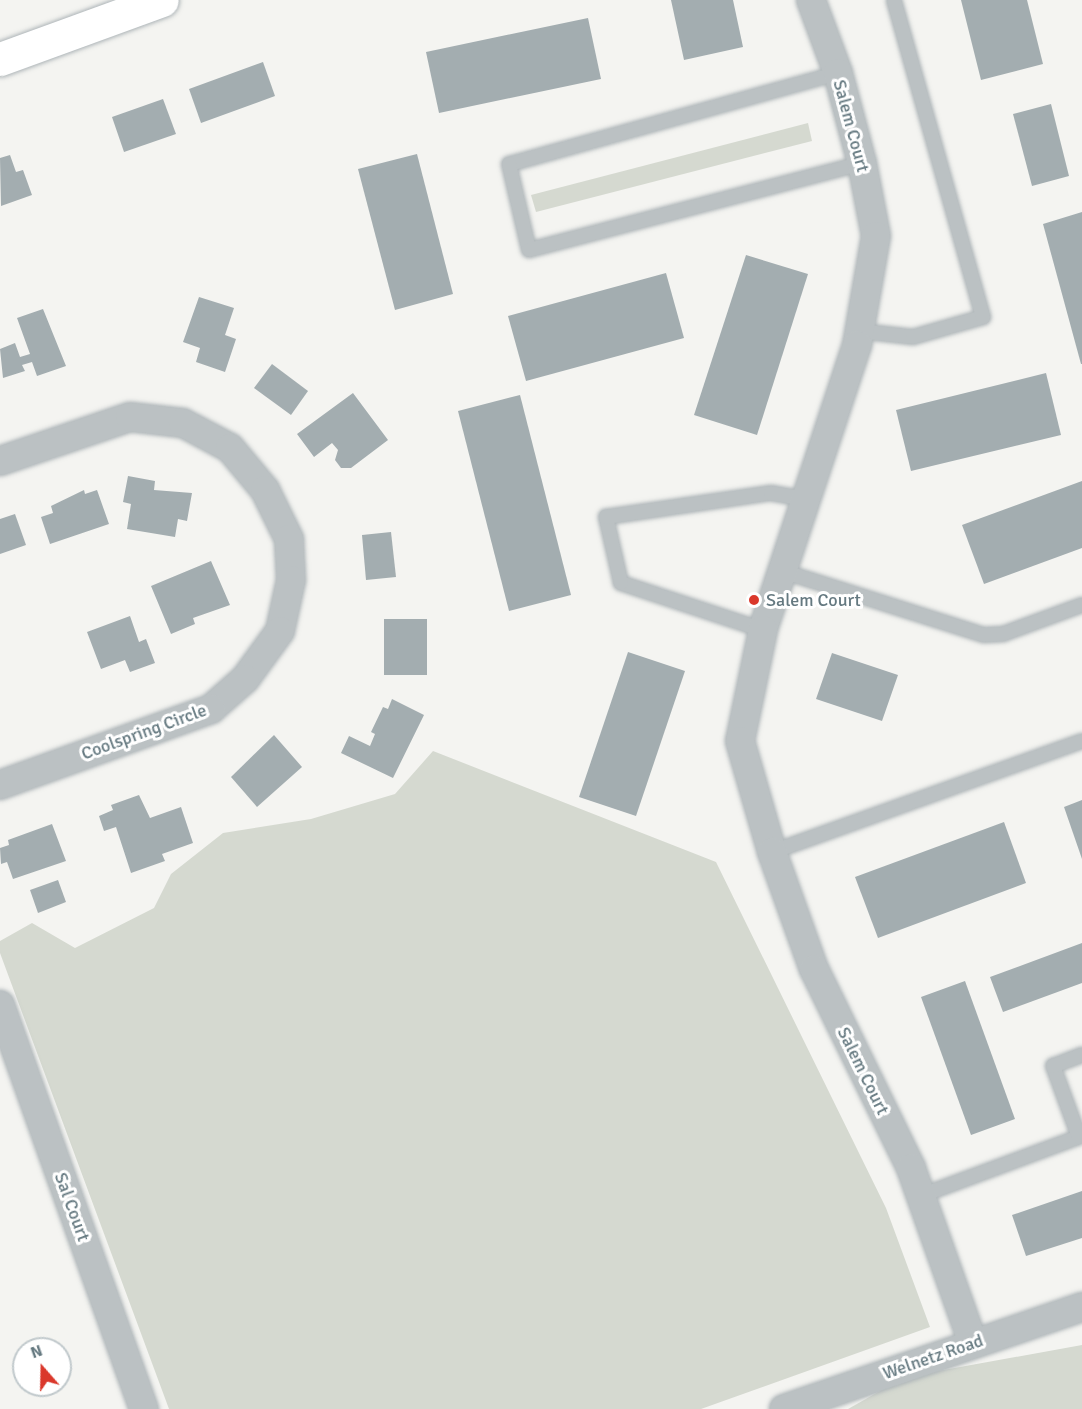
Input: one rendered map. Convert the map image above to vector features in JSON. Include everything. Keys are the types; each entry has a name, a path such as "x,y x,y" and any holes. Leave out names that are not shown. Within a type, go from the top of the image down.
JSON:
{"street":[{"path":"0,59 162,0"},
{"name":"Salem Court","path":"811,0 838,73 862,163 876,236 859,331 763,630 740,741 772,852 814,969 920,1196 973,1343"},
{"name":"Coolspring Circle","path":"0,460 130,417 183,423 230,448 266,490 289,539 291,580 280,631 245,679 211,709 0,784"},
{"name":"Sal Court","path":"0,1005 144,1409"},
{"name":"Welnetz Road","path":"784,1409 1082,1307"}],"lane":[{"path":"859,331 914,337 983,317 894,0"},
{"path":"838,73 509,164 529,250 862,163"},
{"path":"763,630 621,583 606,516 771,494 806,499"},
{"path":"782,571 984,635 1003,634 1082,605"},
{"path":"772,852 1082,741"},
{"path":"920,1196 1079,1137 1053,1066 1082,1055"}],"shaded area":[{"path":"808,123 812,141 536,212 531,195"},
{"path":"433,751 716,862 886,1208 930,1327 701,1409 169,1409 0,953 0,941 32,923 75,948 154,908 171,874 223,833 311,819 395,794"},
{"path":"1082,1345 1082,1409 848,1409 887,1387 927,1373"}],"building":[{"path":"671,0 733,0 743,47 684,60"},
{"path":"961,0 1027,0 1043,64 981,80"},
{"path":"588,18 601,79 439,113 426,52"},
{"path":"263,62 275,96 201,123 189,89"},
{"path":"163,99 176,134 124,152 112,117"},
{"path":"1051,104 1069,176 1032,186 1013,114"},
{"path":"417,154 453,294 395,310 358,169"},
{"path":"10,155 16,172 23,170 32,195 1,206 0,158"},
{"path":"1082,212 1082,364 1081,364 1043,224"},
{"path":"746,255 808,274 757,435 694,415"},
{"path":"666,273 684,338 526,381 508,316"},
{"path":"199,297 234,308 225,335 236,339 225,372 196,362 200,348 183,342"},
{"path":"43,309 66,366 37,376 32,362 22,365 25,371 3,378 0,349 15,343 20,357 30,354 17,318"},
{"path":"272,364 308,391 291,415 254,388"},
{"path":"1046,373 1061,435 911,471 896,410"},
{"path":"353,393 388,440 351,468 341,468 335,460 338,450 332,443 314,457 297,434"},
{"path":"520,395 571,595 509,611 458,411"},
{"path":"128,476 155,481 154,490 192,493 187,521 178,519 175,537 127,529 131,504 123,502"},
{"path":"1082,481 1082,548 984,584 962,525"},
{"path":"84,490 85,494 97,490 109,524 50,544 41,517 53,513 51,506"},
{"path":"15,514 26,545 0,554 0,519"},
{"path":"391,532 396,577 366,580 362,535"},
{"path":"211,561 230,605 193,618 195,624 171,634 151,586"},
{"path":"130,616 139,642 146,639 155,663 130,672 125,660 101,669 87,632"},
{"path":"384,619 427,619 427,675 384,675"},
{"path":"628,652 685,671 636,816 579,797"},
{"path":"832,653 898,675 882,721 816,699"},
{"path":"392,699 424,715 393,778 341,753 349,736 370,746 375,734 371,732 383,707 388,709"},
{"path":"274,735 302,767 257,807 231,777"},
{"path":"139,795 150,818 181,807 193,843 162,854 165,861 131,873 116,827 104,831 99,816 113,810 111,805"},
{"path":"1082,800 1082,859 1064,807"},
{"path":"1004,822 1026,883 878,938 855,877"},
{"path":"52,824 66,861 13,879 7,862 1,864 0,848 9,845 8,840"},
{"path":"58,880 66,902 38,913 30,890"},
{"path":"1082,943 1082,983 1003,1012 990,977"},
{"path":"965,981 1015,1119 971,1135 921,997"},
{"path":"1082,1191 1082,1238 1026,1256 1012,1215"}],"place":[{"name":"Salem Court","path":"754,600"}]}
